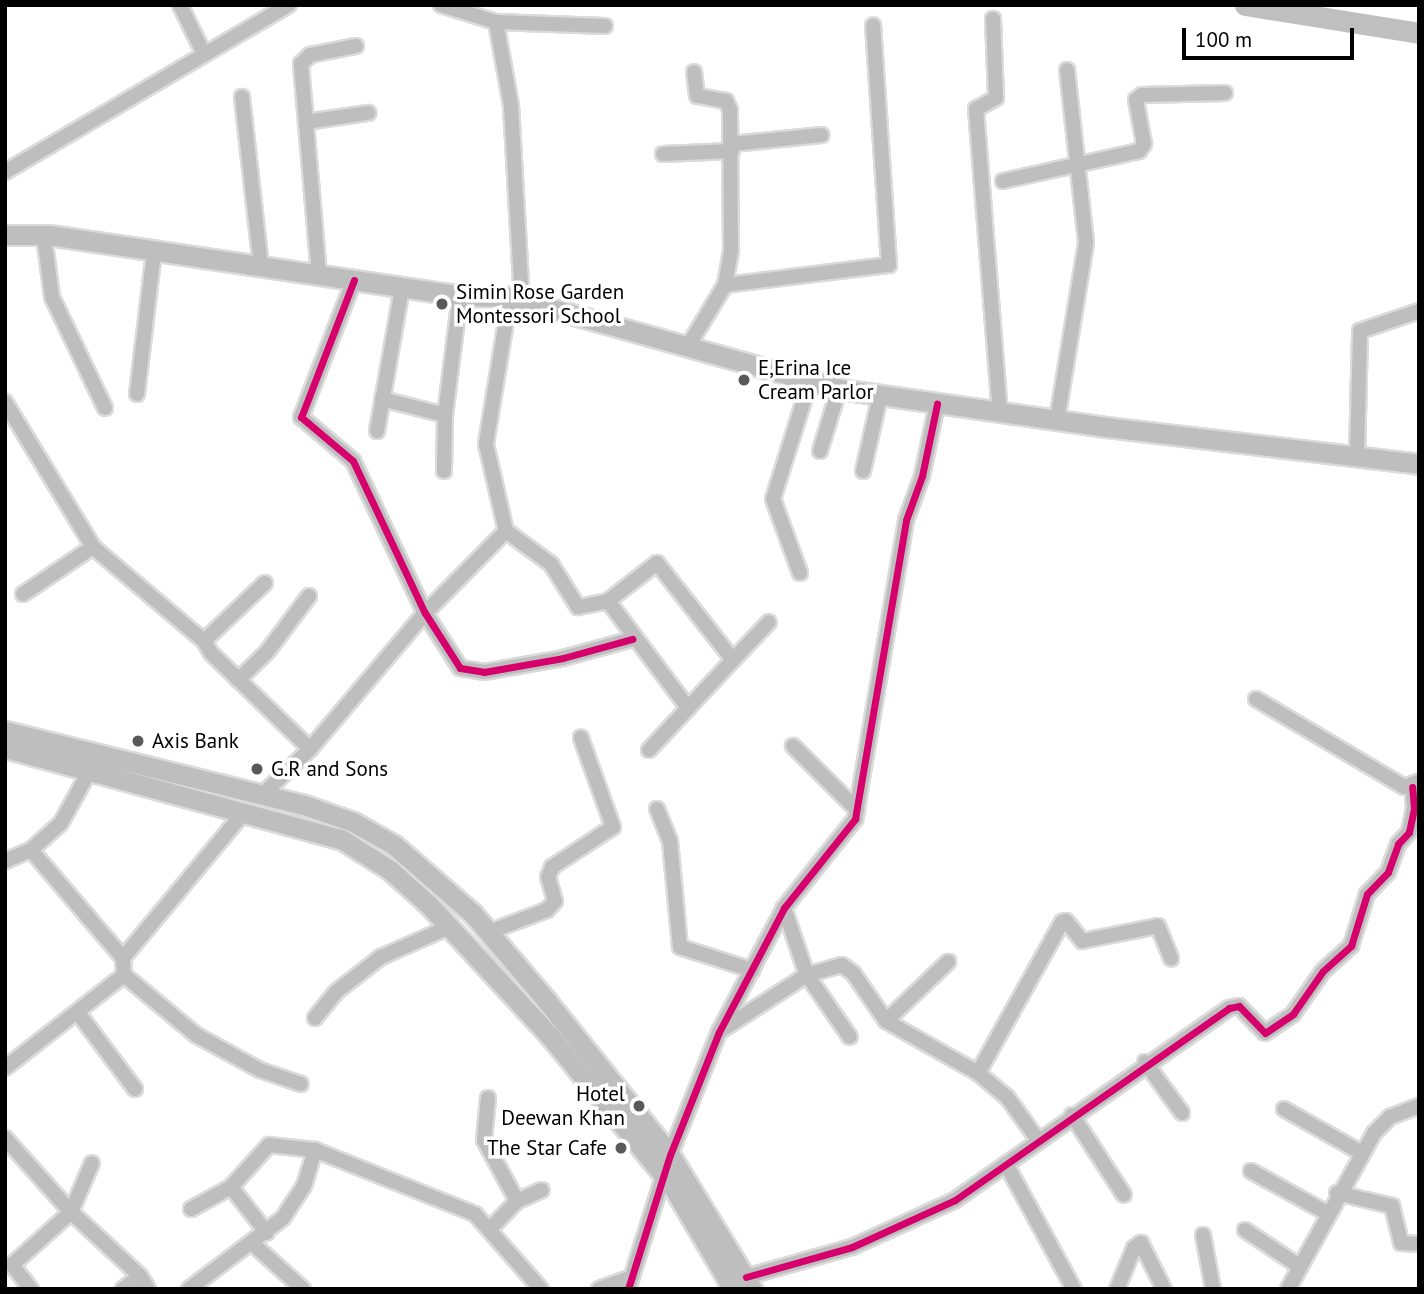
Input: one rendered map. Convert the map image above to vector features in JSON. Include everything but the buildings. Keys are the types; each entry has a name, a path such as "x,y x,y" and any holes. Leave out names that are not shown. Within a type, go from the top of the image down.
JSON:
{"main road":[{"path":"5,235 44,236 460,296 516,300 839,389 880,396 1419,464"},
{"path":"5,731 353,822 394,845 489,932 670,1155 744,1285"},
{"path":"5,748 341,839 390,870 449,927 550,1036 664,1176 744,1285"}],"street":[{"path":"180,5 204,54"},
{"path":"5,172 289,5"},
{"path":"441,5 496,22 605,26"},
{"path":"993,19 996,98 976,109 1000,412"},
{"path":"496,22 511,105 516,300 485,444 506,531 551,564 578,607 608,601 646,568 660,565 733,660"},
{"path":"725,285 889,265 873,26"},
{"path":"319,275 303,61 356,46"},
{"path":"1057,420 1085,267 1079,162 1066,70"},
{"path":"687,348 725,285 731,250 732,148 729,105 697,96 694,72"},
{"path":"1003,181 1143,148 1136,100 1142,95 1225,93"},
{"path":"242,97 261,267"},
{"path":"306,121 368,113"},
{"path":"663,153 732,148 822,135"},
{"path":"44,236 52,296 105,408"},
{"path":"137,394 155,251"},
{"path":"354,281 301,418 353,461 425,613 465,672 563,658 632,639"},
{"path":"377,431 402,288"},
{"path":"444,471 445,415 460,296"},
{"path":"1357,457 1360,331 1419,311"},
{"path":"800,573 774,499 810,381"},
{"path":"820,451 839,389"},
{"path":"863,471 880,396"},
{"path":"382,399 445,415"},
{"path":"5,402 93,547 204,641 238,680 310,749"},
{"path":"599,1289 628,1283 670,1155 719,1032 784,908 846,832 857,810 906,520 922,476 937,404"},
{"path":"261,796 310,749 425,613 506,531"},
{"path":"23,594 93,547"},
{"path":"204,641 264,583"},
{"path":"238,680 267,652 309,596"},
{"path":"608,601 632,639 688,708"},
{"path":"649,750 769,622"},
{"path":"744,1285 888,1233 955,1200 1145,1062 1233,1006 1239,1006 1265,1033 1293,1014 1323,971 1351,946 1367,894 1388,872 1398,844 1409,832 1416,784 1404,787 1256,699"},
{"path":"489,932 547,910 555,901 548,877 552,867 613,827 581,738"},
{"path":"793,746 857,810"},
{"path":"5,861 31,850 76,803 90,770"},
{"path":"657,809 670,841 680,947 752,970"},
{"path":"123,958 245,811"},
{"path":"31,850 123,958 124,975 216,1048 302,1084"},
{"path":"784,908 807,975 850,1037"},
{"path":"978,1073 1062,922 1066,921 1082,942 1158,926 1171,959"},
{"path":"315,1018 336,992 381,957 449,927"},
{"path":"886,1021 948,962"},
{"path":"719,1032 807,975 832,965 847,968 886,1021 978,1073 1007,1097 1038,1140"},
{"path":"5,1068 124,975"},
{"path":"78,1013 135,1089"},
{"path":"1145,1062 1181,1113"},
{"path":"488,1098 484,1140 517,1201"},
{"path":"1288,1289 1360,1152 1390,1118 1419,1106"},
{"path":"1284,1108 1360,1152"},
{"path":"1072,1115 1124,1195"},
{"path":"5,1138 71,1212 144,1282 123,1289"},
{"path":"191,1209 231,1187 269,1144 315,1150 475,1214 491,1228 541,1289"},
{"path":"189,1289 267,1233 299,1195 315,1150"},
{"path":"30,1289 9,1260 71,1212 92,1163"},
{"path":"1006,1164 1074,1289"},
{"path":"1251,1171 1327,1213"},
{"path":"231,1187 267,1233"},
{"path":"491,1228 517,1201 542,1190"},
{"path":"1337,1193 1392,1206 1401,1243 1419,1244"},
{"path":"1245,1230 1299,1266"},
{"path":"1203,1236 1213,1289"},
{"path":"1117,1289 1134,1248 1141,1243 1164,1289"},
{"path":"253,1244 303,1289"}],"waterway":[{"path":"1245,5 1419,33"}],"cycle path":[{"path":"354,280 301,417 353,461 425,613 460,668 484,672 563,658 632,639"},
{"path":"628,1289 670,1155 719,1032 784,908 855,819 906,520 922,476 937,404"},
{"path":"746,1277 852,1247 955,1200 1229,1008 1239,1006 1265,1033 1293,1014 1323,971 1351,946 1367,894 1388,872 1398,844 1409,832 1414,808 1412,787"}],"place":[{"name":"Simin Rose Garden Montessori School","path":"442,304"},
{"name":"E,Erina Ice Cream Parlor","path":"744,380"},
{"name":"Axis Bank","path":"138,741"},
{"name":"G.R and Sons","path":"257,769"},
{"name":"Hotel Deewan Khan","path":"639,1106"},
{"name":"The Star Cafe","path":"621,1148"}]}
